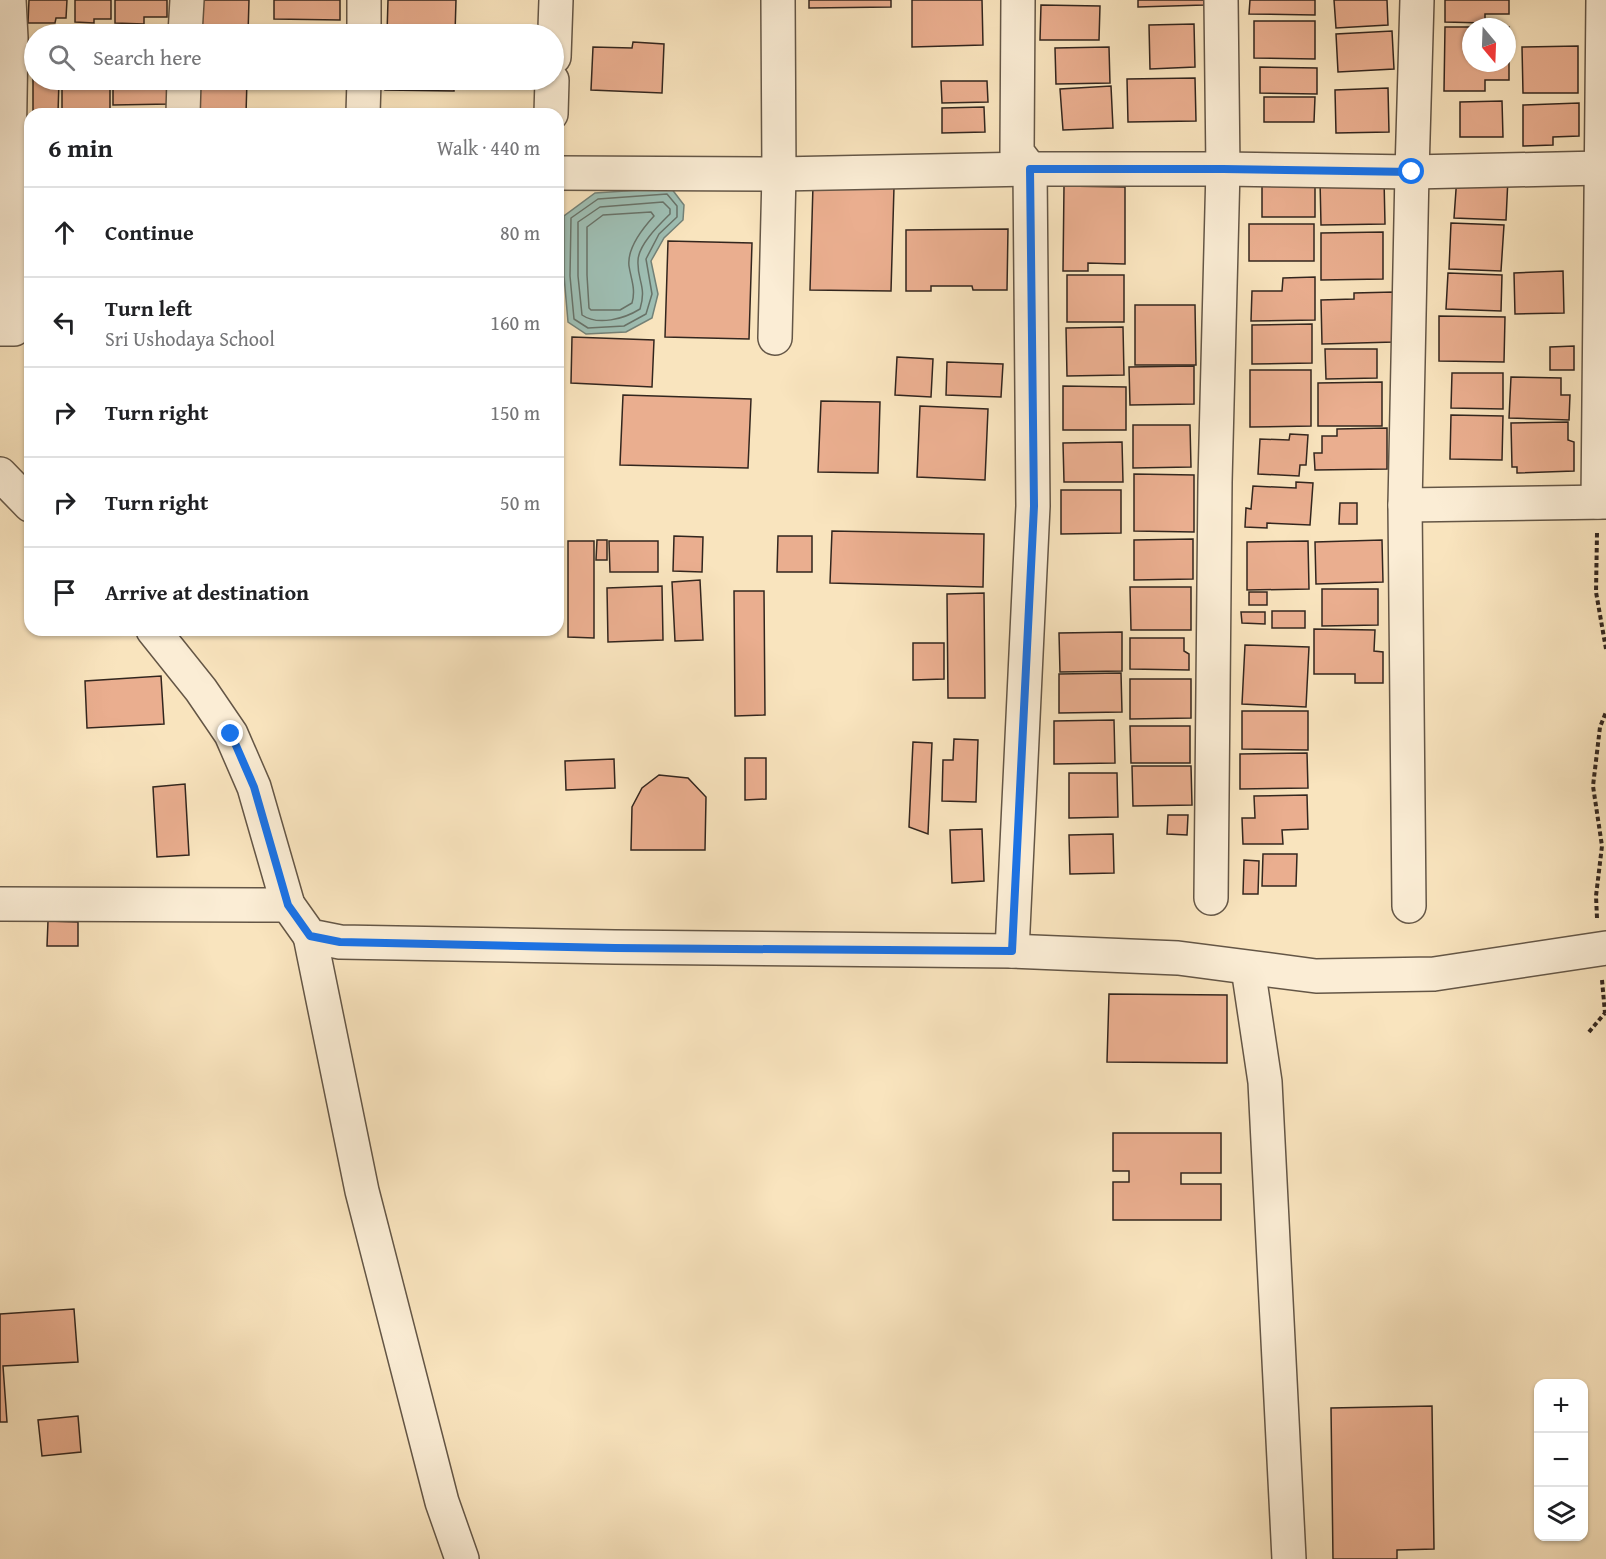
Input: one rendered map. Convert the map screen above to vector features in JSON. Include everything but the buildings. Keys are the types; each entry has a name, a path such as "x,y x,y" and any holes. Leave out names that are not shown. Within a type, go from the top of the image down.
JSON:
{"street":[{"path":"0,329 14,329 19,214 23,38 9,0"},
{"path":"186,24 187,0"},
{"path":"364,0 364,24"},
{"path":"555,24 556,0"},
{"path":"775,338 779,174 778,0"},
{"path":"1012,951 1034,506 1030,169 1017,152 1018,0"},
{"path":"1211,898 1215,482 1223,169 1221,0"},
{"path":"1409,906 1405,506 1417,0"},
{"path":"1405,506 1602,502 1603,0"},
{"path":"183,108 184,90"},
{"path":"363,108 364,90"},
{"path":"551,108 552,90"},
{"path":"564,173 779,174 1030,169 1412,172 1601,168"},
{"path":"0,474 24,499"},
{"path":"158,636 201,690 231,734 254,787 288,905 310,936 362,1191 442,1502 462,1559"},
{"path":"0,904 288,905"},
{"path":"310,936 352,942 615,948 1012,951 1178,958 1316,976 1434,974 1602,949"},
{"path":"1248,968 1265,1082 1289,1559"}],"path":[{"path":"1602,502 1596,592 1606,650"},
{"path":"1602,949 1596,896 1602,846 1593,786 1600,727 1606,712"},
{"path":"1589,1032 1606,1013"}],"water":[{"path":"671,188 684,205 683,220 664,238 651,261 658,294 652,318 626,332 586,334 568,322 564,276 564,216 595,193"}],"route":[{"path":"231,734 254,787 288,905 310,936 340,942 615,948 1012,951 1034,506 1030,169 1412,172"}]}
